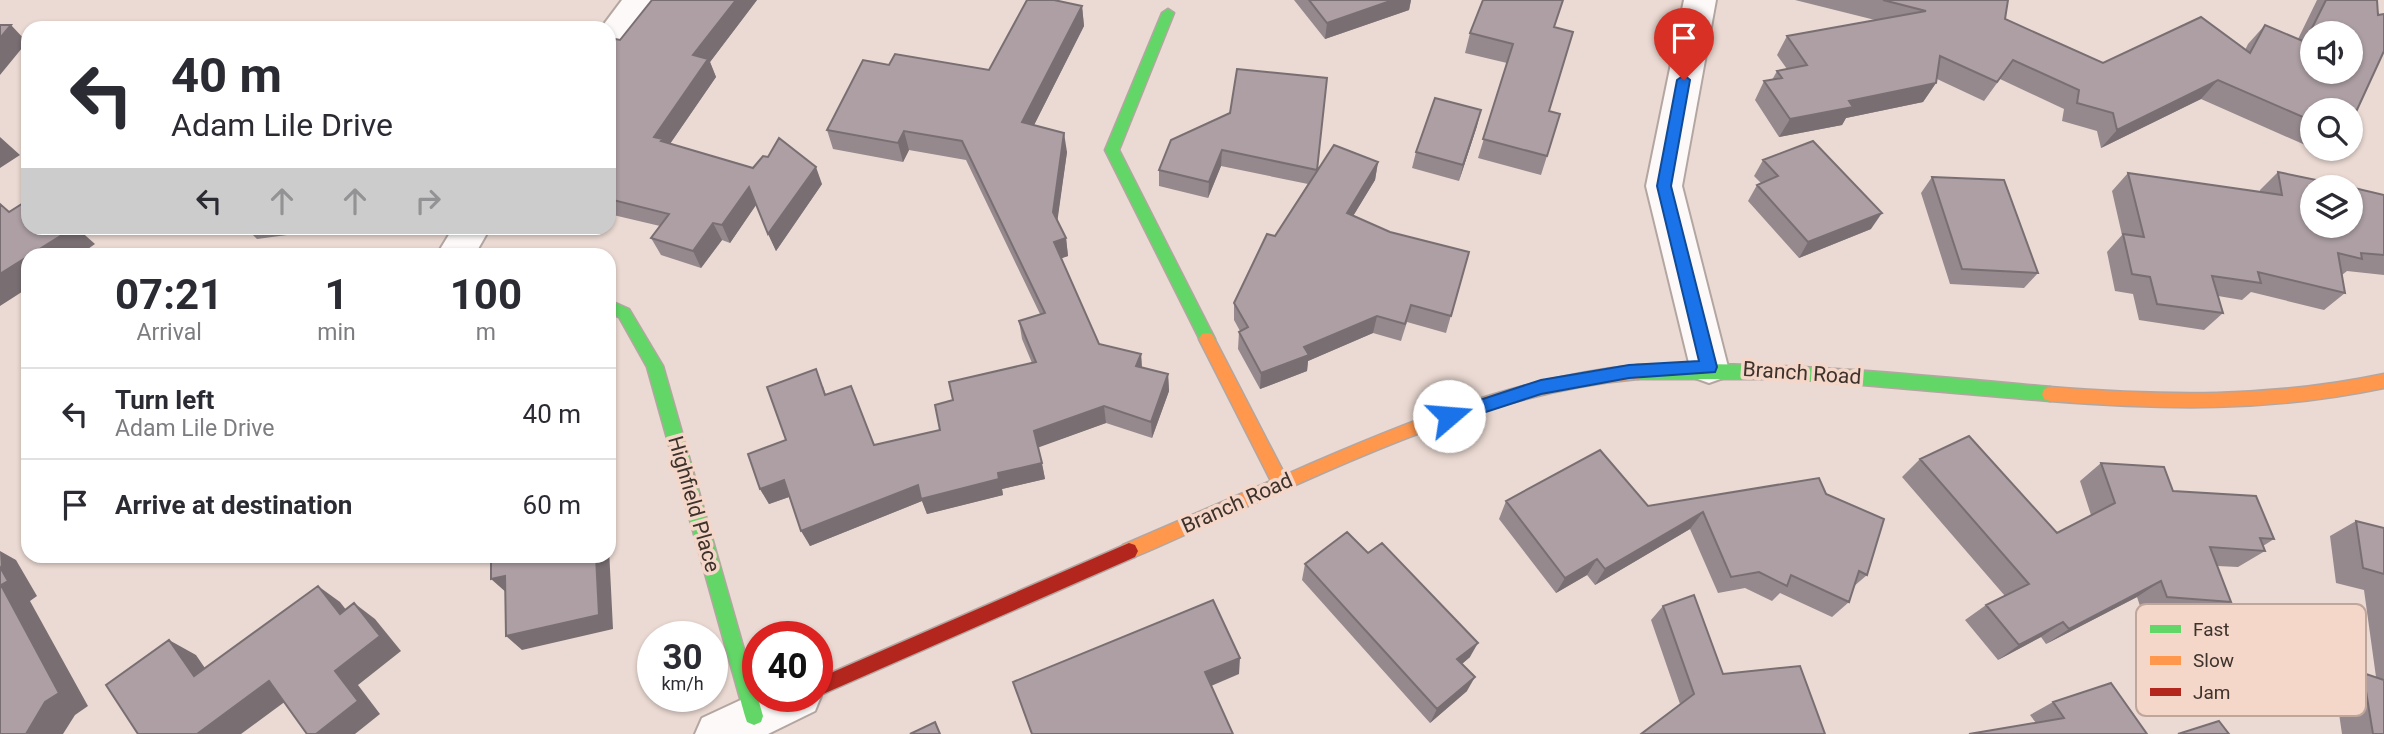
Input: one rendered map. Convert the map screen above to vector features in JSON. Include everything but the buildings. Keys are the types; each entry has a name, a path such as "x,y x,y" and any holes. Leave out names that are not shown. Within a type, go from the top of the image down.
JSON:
{"street":[{"path":"616,31 639,0"},
{"path":"1700,0 1664,186 1709,367"},
{"path":"1168,13 1112,150 1281,484"},
{"name":"Highfield Place","path":"616,309 624,313 655,366 736,725"},
{"name":"Branch Road","path":"833,681 1281,484 1426,424 1541,387 1629,372 1709,367 1788,370 2090,398 2189,402 2269,401 2331,393 2384,381"},
{"path":"736,725 764,712"}],"traffic: fast":[{"path":"1168,13 1112,150 1207,339"},
{"path":"616,309 624,313 655,366 754,716"},
{"path":"1638,372 1793,372 2050,394"}],"traffic: slow":[{"path":"1207,339 1281,484"},
{"path":"1129,551 1343,457 1450,414 1562,382 1638,372"},
{"path":"2050,394 2218,402 2299,396 2384,381"}],"traffic: jam":[{"path":"833,681 1129,551"}],"route":[{"path":"1449,416 1541,387 1629,372 1709,367 1664,186 1684,80"}]}
